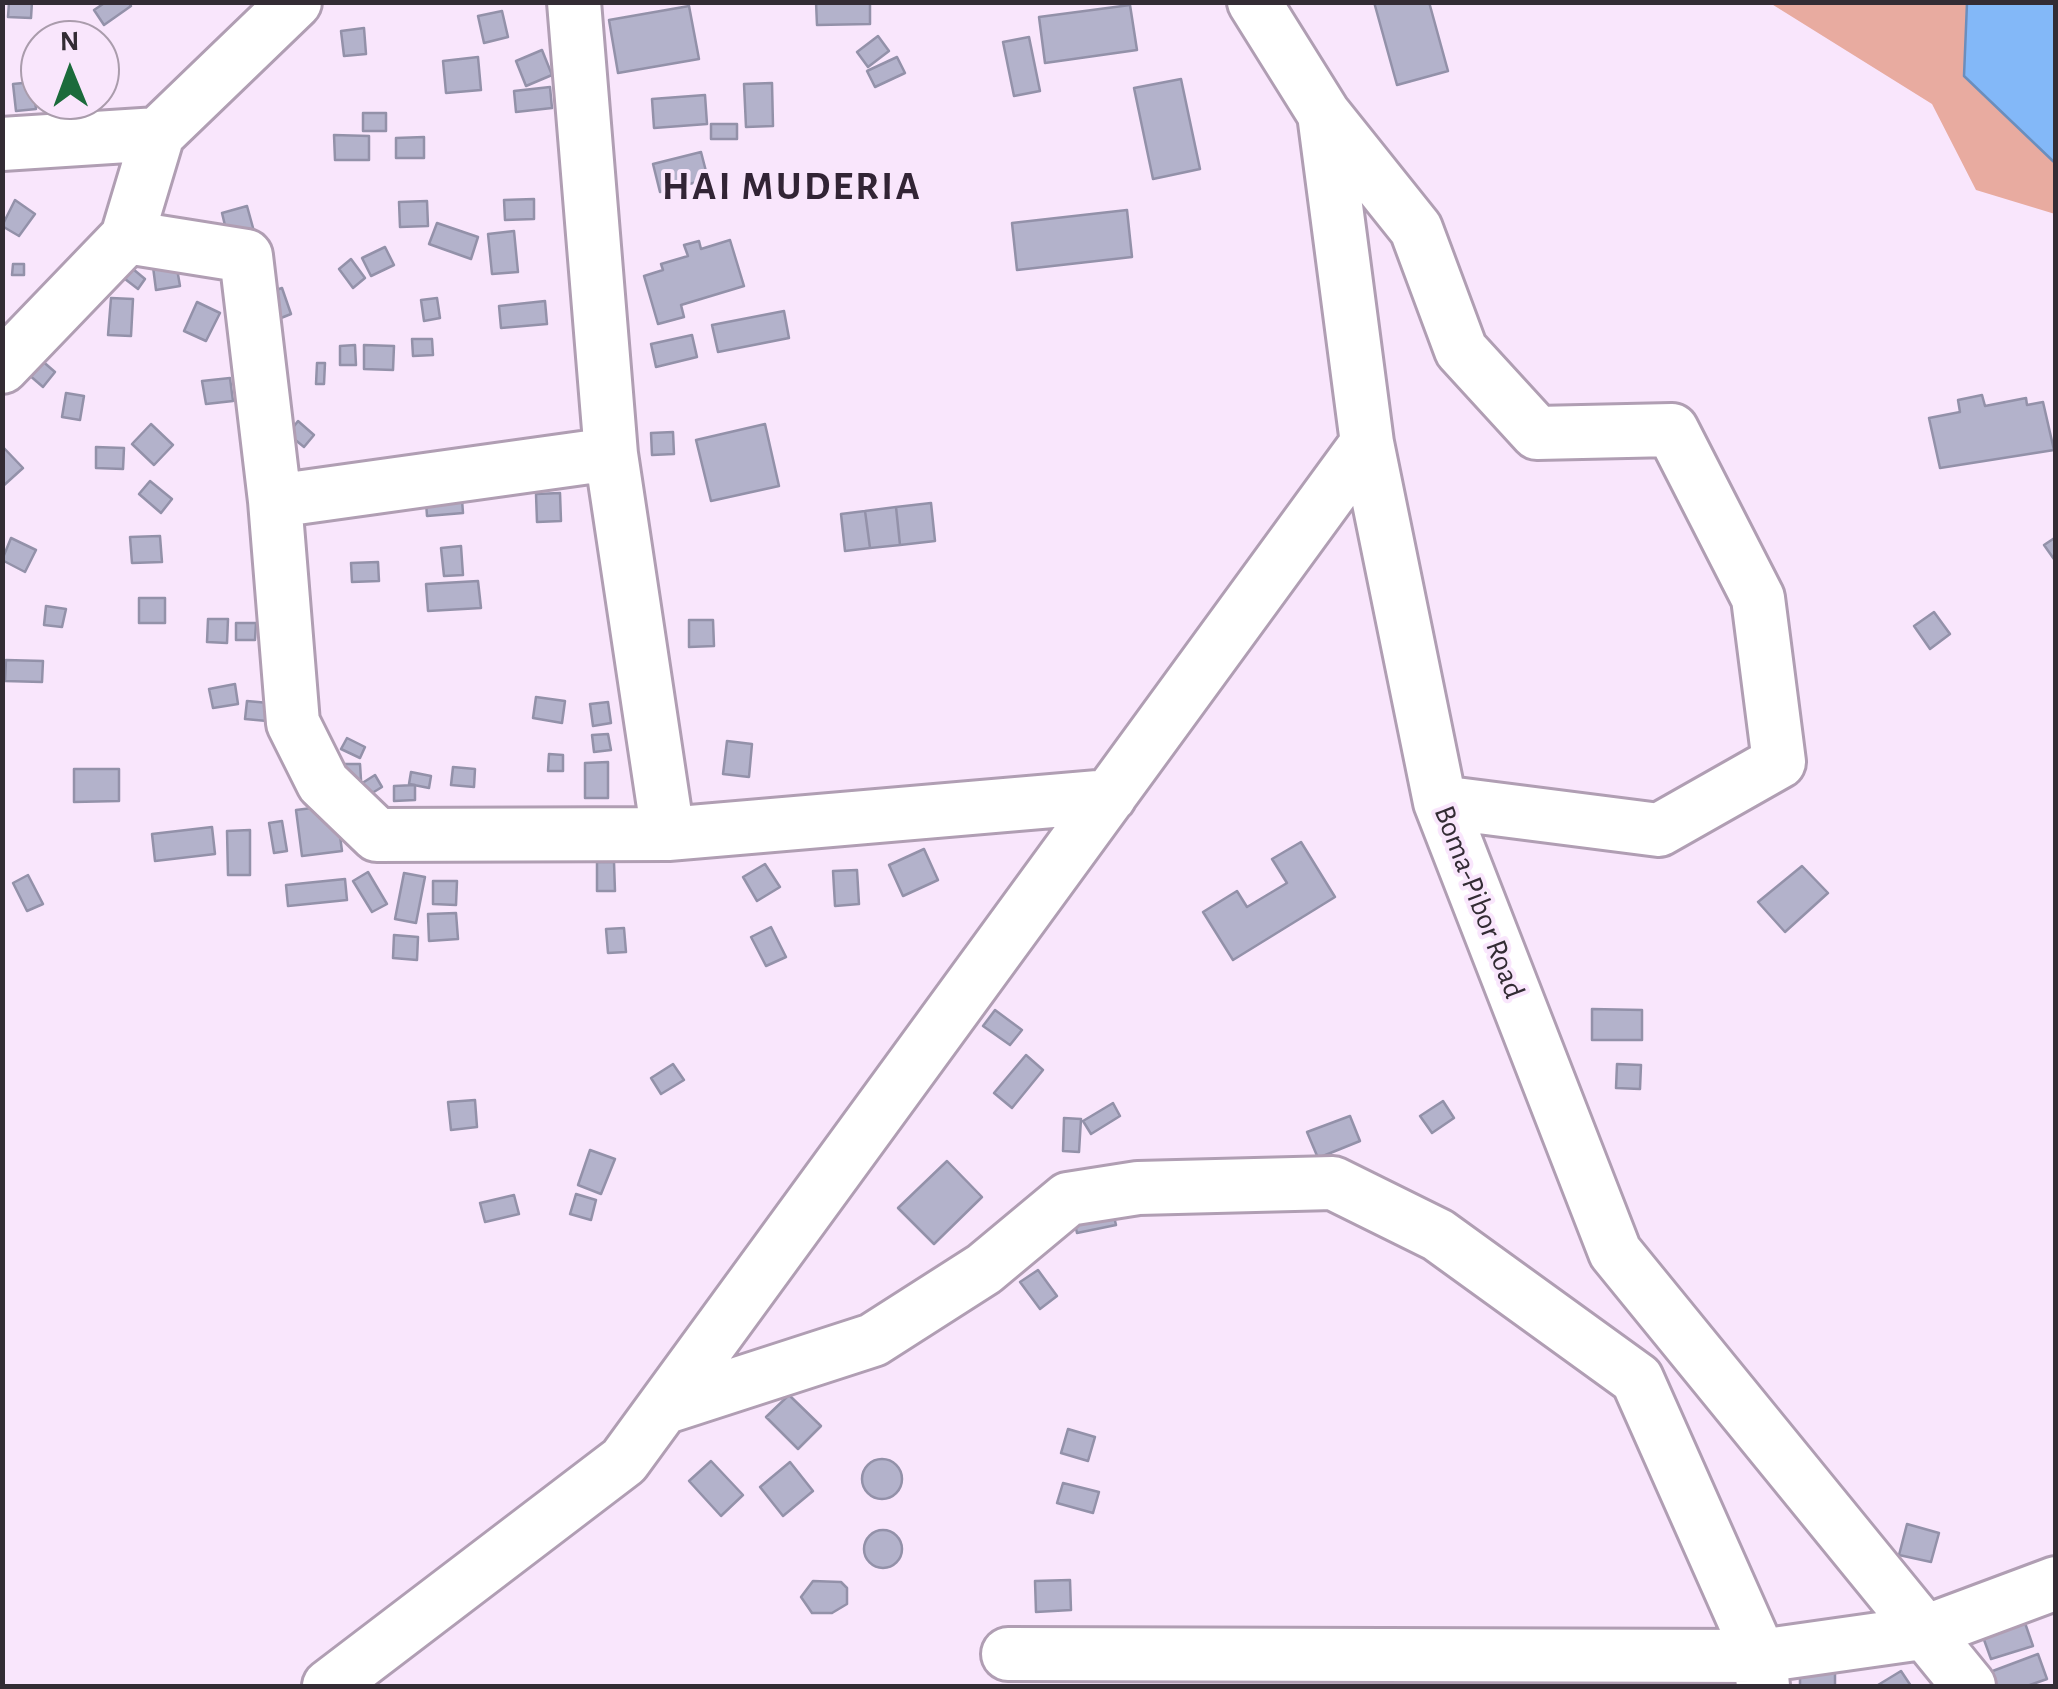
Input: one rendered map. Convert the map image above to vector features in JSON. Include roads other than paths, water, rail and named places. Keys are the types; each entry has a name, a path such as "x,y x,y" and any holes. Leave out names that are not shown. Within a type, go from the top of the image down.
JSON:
{"street":[{"path":"2,367 127,237 158,134 278,17 328,2"},
{"path":"574,2 611,454 668,834"},
{"name":"Boma-Pibor Road","path":"1254,2 1324,114 1367,443 1440,802 1615,1252 1969,1686"},
{"path":"1324,114 1416,229 1461,350 1537,434 1672,430 1758,598 1778,762 1659,830 1440,802"},
{"path":"2,144 158,134"},
{"path":"127,237 246,256 275,500 294,722 323,783 376,835 668,834 1110,796"},
{"path":"330,1686 624,1462 1367,443"},
{"path":"275,500 611,454"},
{"path":"664,1408 873,1340 984,1270 1068,1199 1138,1188 1333,1184 1438,1235 1637,1380 1762,1671"},
{"path":"1008,1654 1762,1671 1922,1633 2056,1584"}],"water":[{"path":"1967,3 2055,3 2055,163 1964,76"}],"district":[{"name":"HAI MUDERIA","path":"792,187"}]}
